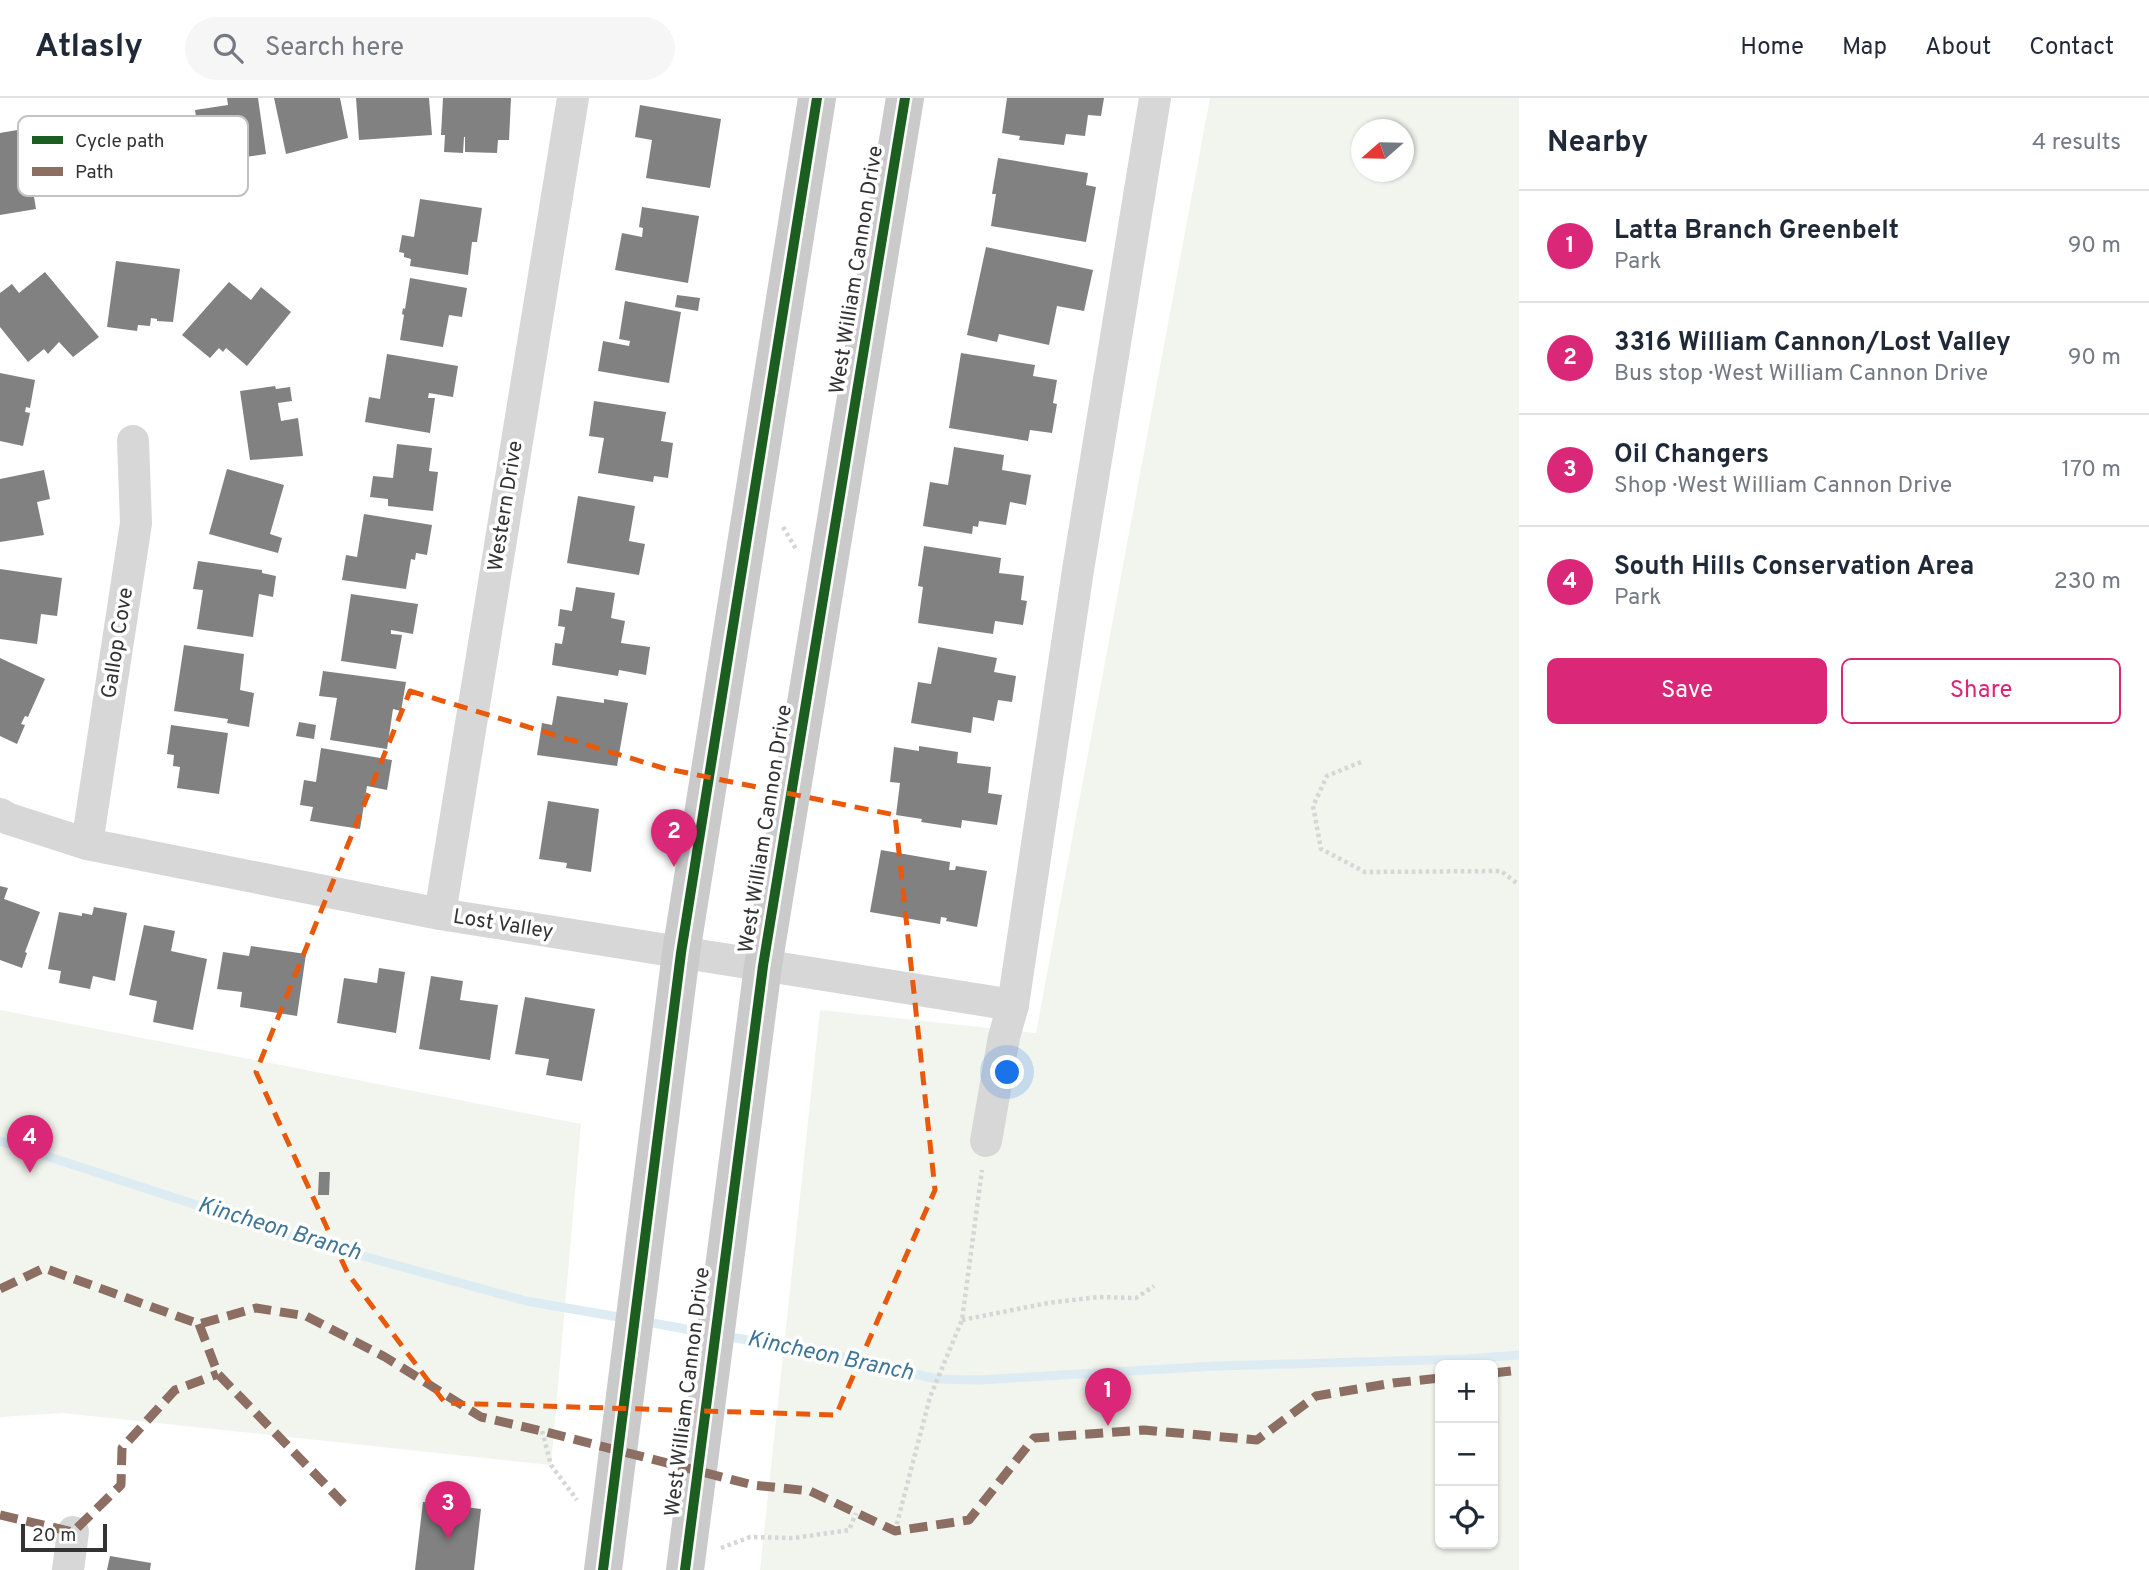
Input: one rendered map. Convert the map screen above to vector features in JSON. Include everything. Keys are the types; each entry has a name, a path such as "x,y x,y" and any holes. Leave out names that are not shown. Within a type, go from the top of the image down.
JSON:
{"main road":[{"path":"603,1570 596,1514 640,1276 681,953 817,98"},
{"name":"West William Cannon Drive","path":"685,1570 763,966 905,98"}],"street":[{"name":"Western Drive","path":"440,914 573,98"},
{"path":"986,1141 1004,1037 1013,1005 1078,570 1155,98"},
{"name":"Gallop Cove","path":"87,844 136,523 133,441"},
{"name":"Lost Valley","path":"0,814 87,844 440,914 1013,1005"},
{"path":"68,1570 73,1532"}],"path":[{"path":"775,523 782,525 797,550 804,551"},
{"path":"1361,762 1327,776 1313,806 1321,849 1365,872 1501,871 1519,885"},
{"path":"895,1531 930,1397 962,1320 986,1141"},
{"path":"962,1320 1048,1303 1098,1297 1136,1298 1154,1286"},
{"path":"542,1431 551,1465 596,1514"},
{"path":"718,1549 750,1537 794,1538 849,1530 856,1513"}],"highlighted area":[{"path":"410,691 663,768 895,815 935,1190 836,1415 445,1403 348,1274 256,1072"}],"shaded area":[{"path":"1210,98 1519,98 1519,1570 760,1570 820,1010 1036,1033"},
{"path":"0,1010 581,1124 551,1465 63,1413 0,1417"}],"building":[{"path":"227,98 258,98 266,154 248,157 248,116 196,116 195,110 228,105"},
{"path":"274,98 340,98 348,138 286,154"},
{"path":"356,98 429,98 432,135 359,140"},
{"path":"443,98 511,98 509,140 498,140 497,153 465,152 464,137 463,153 444,152 445,135 441,135"},
{"path":"1007,98 1104,98 1101,116 1088,115 1085,136 1066,134 1064,145 1019,140 1020,136 1002,133"},
{"path":"640,105 721,119 710,188 646,178 652,140 635,137"},
{"path":"18,130 18,196 34,196 36,209 0,215 0,133"},
{"path":"998,158 1088,173 1086,185 1096,187 1086,242 991,226 996,194 992,194"},
{"path":"420,199 482,208 477,242 472,242 468,275 410,266 411,259 399,252 402,235 414,237"},
{"path":"642,207 699,216 688,283 615,270 622,233 642,237 643,228 639,227"},
{"path":"986,247 1093,270 1084,311 1057,306 1049,345 999,334 997,342 967,335"},
{"path":"116,261 180,269 173,322 151,318 150,326 138,325 137,331 107,327"},
{"path":"45,272 99,337 73,357 59,342 48,354 44,349 28,362 0,327 0,293 12,284 19,293"},
{"path":"410,278 467,288 462,317 449,315 443,347 400,340 402,314"},
{"path":"229,282 251,300 261,287 291,312 247,366 226,348 223,352 219,348 210,358 182,335"},
{"path":"677,295 700,298 698,311 675,307"},
{"path":"625,301 681,312 669,383 598,371 603,341 629,346 630,341 619,339"},
{"path":"961,353 1035,365 1033,376 1057,380 1053,403 1057,404 1052,433 1030,430 1028,441 949,428"},
{"path":"387,354 458,366 453,397 429,393 428,398 435,398 430,433 365,422 369,397 380,399"},
{"path":"0,373 35,380 30,408 26,407 25,412 30,413 23,446 0,441"},
{"path":"275,386 276,389 290,387 292,401 278,403 281,421 298,418 303,456 250,460 240,391"},
{"path":"594,401 666,412 661,441 673,443 668,478 654,476 653,482 598,473 604,438 589,436"},
{"path":"397,444 432,448 429,471 438,472 433,511 388,506 388,499 370,497 373,476 393,478"},
{"path":"954,447 1004,455 1002,470 1031,475 1026,505 1010,502 1006,525 979,521 978,527 973,526 972,534 923,526 930,482 948,485"},
{"path":"227,469 284,485 270,534 282,538 278,553 209,534"},
{"path":"44,470 50,499 37,502 44,535 0,542 0,479"},
{"path":"578,496 635,506 629,541 645,544 639,575 567,563"},
{"path":"364,514 432,525 427,555 416,553 415,560 411,559 406,589 342,580 346,555 357,557"},
{"path":"924,546 1001,558 999,573 1024,576 1021,600 1027,601 1023,625 995,621 993,634 918,623 923,587 918,586"},
{"path":"198,561 262,570 262,573 276,576 273,597 259,594 253,637 197,629 203,590 193,589"},
{"path":"0,569 62,578 57,616 41,614 37,644 0,639"},
{"path":"576,587 615,593 611,618 625,621 621,643 650,647 646,675 619,670 618,676 552,665 555,643 562,644 565,627 558,626 560,609 572,611"},
{"path":"351,594 418,604 413,634 391,630 391,634 402,635 396,669 341,661"},
{"path":"184,645 244,654 240,690 254,693 249,727 227,723 228,719 174,711"},
{"path":"938,647 997,658 994,672 1016,676 1012,702 998,700 994,721 973,717 971,733 911,723 918,682 931,684"},
{"path":"0,658 45,679 28,717 25,716 21,724 25,725 17,744 0,736"},
{"path":"323,671 406,682 401,711 393,709 387,749 330,740 337,698 319,696"},
{"path":"557,696 604,703 604,699 628,703 617,766 537,755 542,723 552,725"},
{"path":"299,722 316,725 314,739 296,736"},
{"path":"171,725 228,733 219,794 177,788 180,767 173,766 174,755 167,754"},
{"path":"919,746 958,752 957,763 991,767 988,793 1002,795 997,825 962,820 961,828 896,815 900,783 890,782 894,747 919,751"},
{"path":"321,748 392,760 387,790 367,786 360,829 310,821 313,807 300,805 304,780 316,782"},
{"path":"548,801 599,809 591,872 566,868 567,863 539,859"},
{"path":"881,850 950,862 949,870 955,870 956,866 987,871 977,927 946,921 947,918 941,917 940,924 870,912"},
{"path":"0,886 8,888 4,899 40,912 22,968 0,960"},
{"path":"94,907 127,913 115,981 93,976 90,989 59,983 61,971 48,969 59,912 92,915"},
{"path":"144,925 175,931 171,951 207,959 193,1030 153,1022 157,1001 129,995"},
{"path":"251,946 306,954 297,1016 240,1007 242,992 217,989 223,952 249,956"},
{"path":"379,968 405,972 396,1033 337,1023 344,978 377,983"},
{"path":"431,976 463,981 460,1000 498,1005 490,1060 419,1049"},
{"path":"525,997 595,1009 582,1081 546,1075 549,1059 515,1054"},
{"path":"319,1172 330,1172 329,1195 318,1195"},
{"path":"423,1502 481,1509 474,1570 415,1570"},
{"path":"110,1556 151,1563 150,1570 107,1570"}],"waterway":[{"name":"Kincheon Branch","path":"0,1141 301,1239 526,1301 624,1318"},
{"name":"Kincheon Branch","path":"642,1321 707,1333"},
{"name":"Kincheon Branch","path":"724,1336 820,1352 937,1379 978,1380 1216,1366 1519,1355"}],"marked path":[{"path":"0,1289 44,1268 199,1324 256,1308 306,1316 385,1357 481,1417 753,1485 810,1491 895,1531 969,1520 1034,1438 1144,1430 1257,1440 1316,1396 1435,1379"},
{"path":"199,1324 218,1374 349,1509"},
{"path":"1498,1372 1519,1370"},
{"path":"0,1515 73,1532 121,1485 122,1448 175,1390 218,1374"}],"cycle path":[{"path":"603,1570 681,953 817,98"},
{"path":"685,1570 763,966 905,98"}],"place":[{"name":"3316 William Cannon/Lost Valley","path":"674,867"},
{"name":"South Hills Conservation Area","path":"30,1173"},
{"name":"Latta Branch Greenbelt","path":"1108,1426"},
{"name":"Oil Changers","path":"448,1539"}]}
